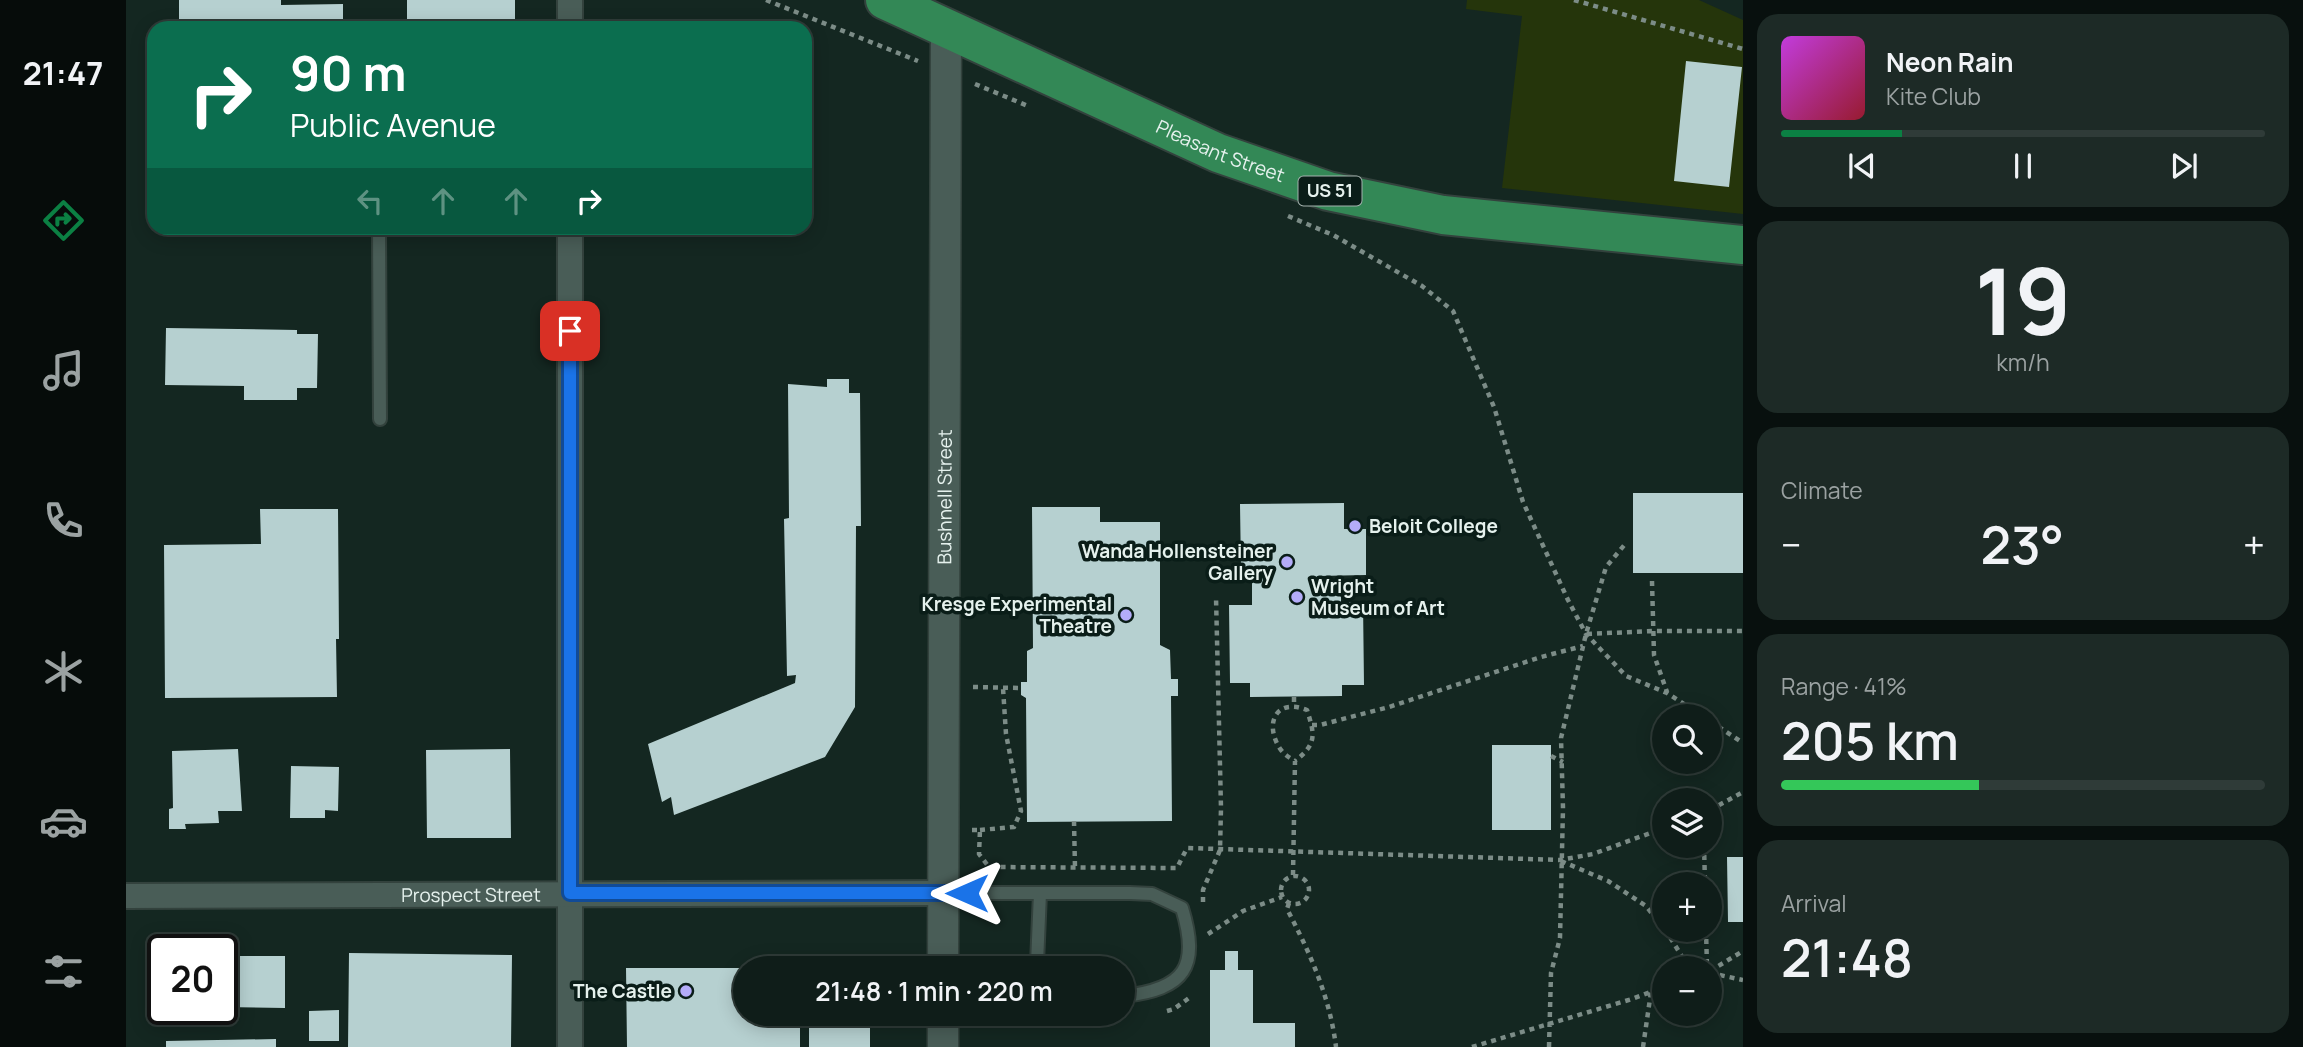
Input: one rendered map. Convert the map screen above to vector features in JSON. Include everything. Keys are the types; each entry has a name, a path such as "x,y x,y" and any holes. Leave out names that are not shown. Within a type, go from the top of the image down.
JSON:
{"main road":[{"name":"Pleasant Street","path":"885,0 1217,153 1328,191 1443,215 1743,244"}],"street":[{"path":"570,0 570,21"},
{"name":"Bushnell Street","path":"943,956 946,28"},
{"path":"570,235 570,1047"},
{"name":"Prospect Street","path":"126,896 943,893"},
{"path":"943,1026 943,1047"}],"lane":[{"path":"379,235 380,419"},
{"path":"943,893 1152,894 1182,908 1190,949 1185,972 1169,985 1135,994"},
{"path":"1037,956 1040,893"}],"path":[{"path":"766,0 1036,110"},
{"path":"1574,0 1743,49"},
{"path":"1282,213 1333,235 1422,286 1453,311 1494,407 1523,502 1567,600 1586,634 1626,676 1667,693 1684,704"},
{"path":"1549,1047 1551,973 1560,938 1563,807 1561,738 1586,634 1606,567 1626,543"},
{"path":"1651,581 1654,656 1667,693"},
{"path":"1204,912 1203,890 1220,850 1216,597"},
{"path":"1586,634 1743,631"},
{"path":"1312,725 1389,707 1541,657 1583,646"},
{"path":"945,687 1021,688"},
{"path":"943,829 1014,827 1021,811 1006,734 1003,688"},
{"path":"1294,696 1294,706"},
{"path":"1293,875 1295,761 1306,752 1314,740 1307,710 1294,706 1280,708 1273,733 1282,752 1295,761"},
{"path":"1722,729 1743,743"},
{"path":"1551,756 1563,762"},
{"path":"1722,803 1743,792"},
{"path":"1074,821 1075,867"},
{"path":"980,830 979,855 989,867 1177,867 1187,848 1560,860 1593,854 1652,832"},
{"path":"1560,860 1608,881 1646,906 1652,913"},
{"path":"1293,875 1304,878 1309,889 1306,899 1289,903 1282,897 1281,885 1287,877 1293,875"},
{"path":"1204,923 1205,936 1243,911 1282,897"},
{"path":"1289,903 1287,909 1305,943 1325,992 1336,1047"},
{"path":"1722,963 1743,951"},
{"path":"1722,974 1743,980"},
{"path":"1160,1013 1181,1005 1195,990"},
{"path":"1472,1047 1651,992 1643,1047"}],"green space":[{"path":"1467,0 1699,0 1743,20 1743,214 1502,188 1522,16 1466,9"}],"building":[{"path":"179,0 281,0 281,5 343,4 343,21 179,21"},
{"path":"407,0 515,0 515,21 407,21"},
{"path":"1686,61 1742,67 1729,187 1674,181"},
{"path":"166,328 297,330 297,334 318,334 317,388 297,388 297,400 244,400 244,386 165,385"},
{"path":"827,379 849,379 849,393 860,393 861,526 856,526 855,707 825,757 674,815 671,797 662,802 648,744 795,683 796,675 787,676 784,519 789,518 788,384 827,387"},
{"path":"1633,493 1743,493 1743,573 1633,573"},
{"name":"Wright Museum of Art","path":"1344,503 1344,529 1366,529 1366,575 1319,576 1319,591 1341,591 1341,602 1363,602 1364,685 1342,685 1342,696 1250,697 1250,683 1230,683 1229,605 1252,605 1252,570 1241,571 1240,504"},
{"path":"1032,507 1100,507 1100,522 1160,522 1160,645 1170,650 1171,679 1178,679 1178,696 1171,696 1172,821 1027,822 1026,698 1021,695 1021,682 1027,682 1027,651 1033,648"},
{"path":"260,509 338,509 337,697 165,698 164,545 261,544"},
{"path":"1492,745 1551,745 1551,830 1492,830"},
{"path":"238,749 242,811 218,811 219,823 185,824 186,829 169,829 169,809 173,808 172,751"},
{"path":"510,749 511,838 427,838 426,750"},
{"path":"291,766 339,767 338,811 325,810 325,818 290,818"},
{"path":"1727,857 1743,857 1743,922 1728,922"},
{"path":"1225,951 1238,951 1238,970 1253,970 1253,1023 1295,1023 1295,1047 1210,1047 1210,970 1225,970"},
{"path":"349,953 512,955 511,1047 348,1047"},
{"path":"238,956 285,956 285,1008 238,1007"},
{"name":"The Castle","path":"626,968 733,968 733,1026 800,1026 800,1047 627,1047"},
{"path":"339,1010 339,1041 309,1041 309,1011"},
{"path":"809,1026 870,1026 870,1047 809,1047"},
{"path":"276,1039 276,1047 166,1047 166,1041"}],"place":[{"name":"Beloit College","path":"1355,526"},
{"name":"Wanda Hollensteiner Gallery","path":"1287,562"},
{"name":"Wright Museum of Art","path":"1297,597"},
{"name":"Kresge Experimental Theatre","path":"1126,615"},
{"name":"The Castle","path":"686,991"}],"route":[{"path":"570,331 570,893 967,893"}]}
